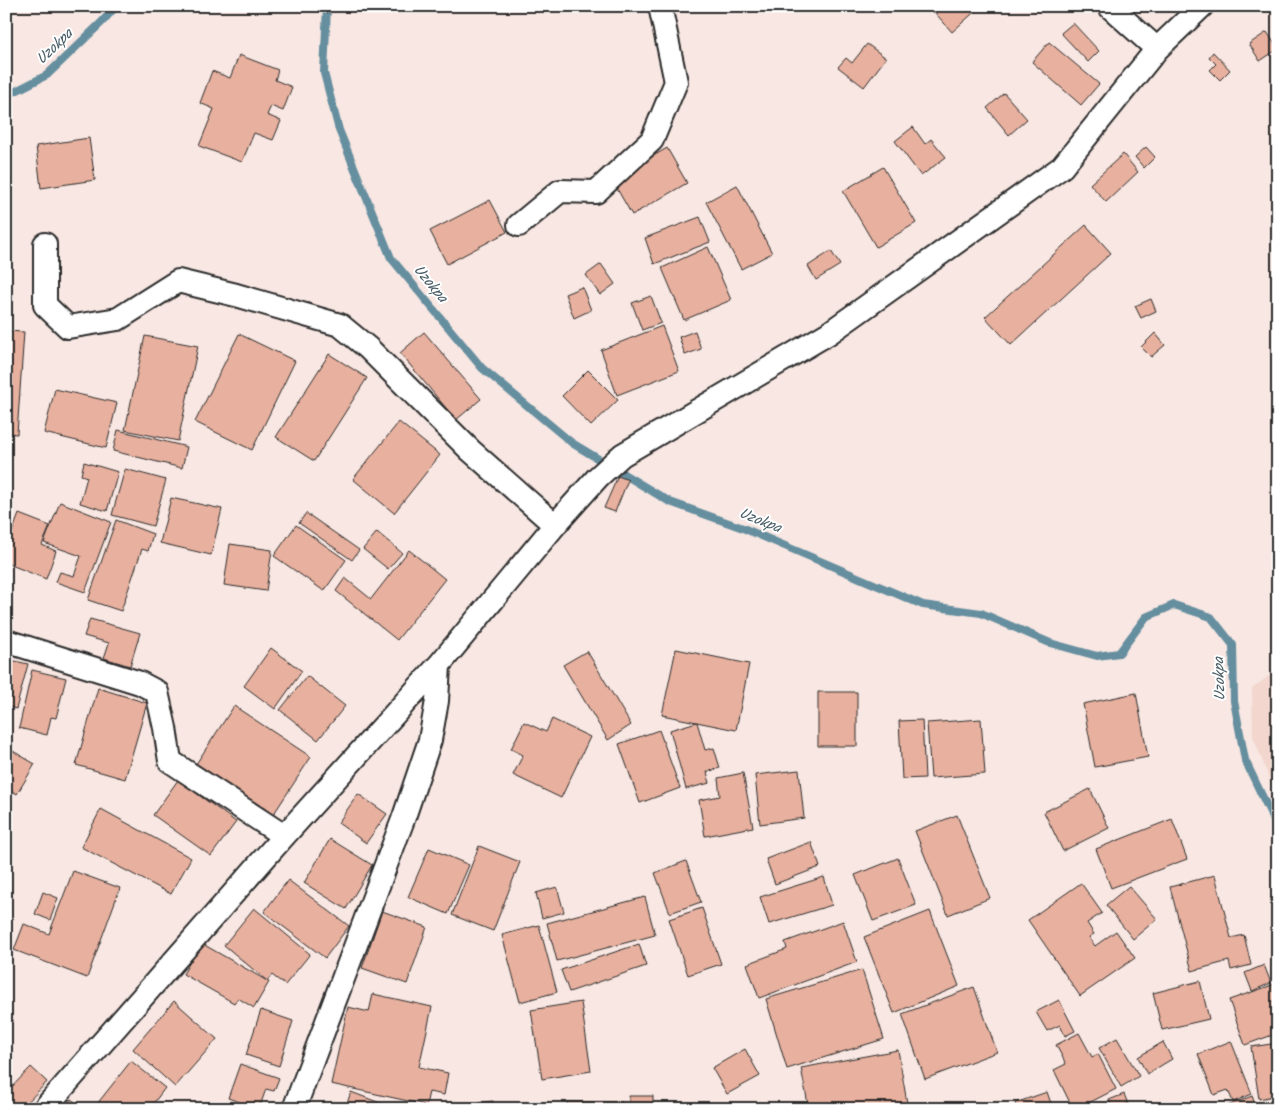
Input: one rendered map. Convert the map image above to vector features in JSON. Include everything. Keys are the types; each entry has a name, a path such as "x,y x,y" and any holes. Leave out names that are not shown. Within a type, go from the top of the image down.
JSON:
{"street":[{"path":"519,225 560,191 596,192 652,140 676,82 660,6"},
{"path":"1109,6 1157,50"},
{"path":"44,1109 284,836 439,666 598,477 622,455 830,333 1062,168 1157,50 1202,6"},
{"path":"45,244 45,305 68,328 118,319 178,281 236,295 340,325 368,348 470,450 555,526"},
{"path":"6,641 140,683 157,692 170,761 284,836"},
{"path":"294,1109 404,817 430,740 437,701 439,666"}],"shaded area":[{"path":"1278,670 1278,802 1253,736 1252,688"}],"building":[{"path":"929,6 981,6 952,32"},
{"path":"1073,23 1099,51 1088,62 1061,33"},
{"path":"1267,32 1278,49 1260,61 1249,44"},
{"path":"1049,42 1099,84 1081,105 1032,62"},
{"path":"867,44 886,58 864,87 838,67 846,58 852,63"},
{"path":"1213,52 1230,70 1220,80 1210,70 1216,64 1209,57"},
{"path":"239,55 278,70 275,80 292,87 283,111 271,106 267,115 281,121 273,140 254,133 242,162 199,146 214,109 200,103 212,71 230,78"},
{"path":"1004,93 1027,119 1009,135 987,108"},
{"path":"913,127 925,144 931,139 946,157 921,176 895,141"},
{"path":"89,138 95,180 41,188 36,146"},
{"path":"1146,147 1155,157 1144,168 1135,157"},
{"path":"667,148 687,183 632,215 612,180"},
{"path":"1123,154 1138,172 1106,202 1090,184"},
{"path":"883,167 916,223 876,247 843,191"},
{"path":"737,185 772,253 741,269 706,202"},
{"path":"490,200 507,232 447,264 430,231"},
{"path":"700,217 710,242 654,264 645,238"},
{"path":"1086,225 1111,253 1011,345 985,317"},
{"path":"708,247 731,300 684,320 662,268"},
{"path":"831,251 840,265 816,280 808,266"},
{"path":"601,264 615,284 600,295 586,275"},
{"path":"582,287 591,310 574,318 565,294"},
{"path":"651,296 661,323 642,330 632,303"},
{"path":"1151,299 1156,311 1141,318 1135,306"},
{"path":"662,326 679,371 617,395 601,350"},
{"path":"6,331 24,332 17,434 6,433"},
{"path":"695,331 701,349 685,355 679,337"},
{"path":"424,332 481,399 456,420 400,353"},
{"path":"1155,333 1165,345 1151,357 1141,347"},
{"path":"239,334 295,361 252,450 195,422"},
{"path":"145,336 198,346 178,441 125,430"},
{"path":"329,354 367,378 314,461 276,437"},
{"path":"588,370 618,400 591,426 562,396"},
{"path":"55,389 117,403 106,448 44,433"},
{"path":"399,422 440,455 394,513 353,479"},
{"path":"118,430 187,447 182,468 113,451"},
{"path":"84,462 118,472 107,511 80,503 87,477 81,475"},
{"path":"125,469 166,480 153,526 112,515"},
{"path":"618,476 628,480 615,512 604,508"},
{"path":"171,498 222,509 211,555 160,543"},
{"path":"60,502 111,522 85,592 56,582 60,572 74,576 81,556 44,543"},
{"path":"306,513 359,550 352,560 299,523"},
{"path":"19,514 50,526 42,545 56,551 46,579 6,563 6,548"},
{"path":"116,520 153,534 148,551 142,549 121,611 88,600"},
{"path":"296,525 346,560 324,591 274,556"},
{"path":"377,532 402,553 388,569 363,549"},
{"path":"230,544 272,550 266,591 224,585"},
{"path":"409,550 445,579 397,640 336,591 345,578 371,599"},
{"path":"90,619 140,633 130,666 104,658 109,643 84,636"},
{"path":"271,648 302,671 275,709 244,686"},
{"path":"676,649 749,664 736,730 662,715"},
{"path":"587,651 631,725 608,740 563,665"},
{"path":"6,659 28,664 16,709 6,706"},
{"path":"32,670 66,678 56,718 51,717 47,735 19,728"},
{"path":"307,676 345,706 318,740 280,710"},
{"path":"98,688 147,703 125,779 76,765"},
{"path":"818,692 857,692 857,746 818,746"},
{"path":"1136,693 1148,757 1095,767 1083,704"},
{"path":"234,706 311,757 273,815 196,764"},
{"path":"552,719 590,737 561,798 513,775 523,755 511,749 524,722 546,732"},
{"path":"981,719 985,774 931,778 927,723"},
{"path":"922,720 925,778 902,779 899,721"},
{"path":"697,722 705,750 714,748 720,768 707,772 710,783 686,789 670,730"},
{"path":"659,730 680,788 640,803 619,744"},
{"path":"6,747 35,764 17,794 6,787"},
{"path":"799,770 804,818 760,824 755,775"},
{"path":"743,773 753,827 705,836 699,800 720,796 718,778"},
{"path":"178,780 236,822 211,856 153,815"},
{"path":"1090,789 1109,828 1063,851 1044,812"},
{"path":"358,794 387,814 366,843 338,823"},
{"path":"101,809 191,858 171,894 81,847"},
{"path":"957,815 990,898 948,915 915,831"},
{"path":"1172,819 1187,859 1111,888 1096,849"},
{"path":"330,839 372,865 346,909 304,883"},
{"path":"811,842 820,867 775,884 766,859"},
{"path":"479,846 520,862 493,931 452,915"},
{"path":"429,848 469,865 448,914 408,897"},
{"path":"898,858 916,905 873,921 855,875"},
{"path":"686,861 701,902 670,913 655,873"},
{"path":"73,871 120,888 87,978 14,950 24,924 49,934"},
{"path":"1215,875 1231,938 1244,935 1251,965 1231,970 1229,961 1192,971 1170,887"},
{"path":"824,877 832,905 769,924 760,897"},
{"path":"288,880 349,926 325,958 264,912"},
{"path":"1081,883 1102,913 1087,923 1094,934 1089,937 1095,946 1116,931 1135,958 1080,996 1028,920"},
{"path":"1129,886 1157,919 1133,939 1106,905"},
{"path":"557,887 564,912 542,918 536,893"},
{"path":"43,892 58,898 50,920 35,914"},
{"path":"645,897 655,935 557,961 547,923"},
{"path":"254,908 310,954 285,985 272,975 267,981 224,945"},
{"path":"702,908 721,964 688,975 669,919"},
{"path":"382,911 427,927 407,984 362,968"},
{"path":"930,911 959,986 894,1013 864,937"},
{"path":"843,921 857,962 759,998 747,964 787,949 785,942"},
{"path":"539,925 557,992 520,1002 502,935"},
{"path":"201,943 269,982 254,1008 238,998 234,1003 183,974"},
{"path":"639,944 646,966 569,992 561,970"},
{"path":"1264,965 1271,983 1252,991 1245,973"},
{"path":"862,970 884,1039 787,1069 766,999"},
{"path":"1200,981 1209,1019 1162,1030 1153,993"},
{"path":"1278,983 1278,1033 1245,1045 1229,1000"},
{"path":"974,987 997,1052 925,1079 902,1014"},
{"path":"373,994 432,1007 419,1067 448,1073 444,1095 429,1092 426,1105 331,1084 348,1007 369,1012"},
{"path":"1059,1000 1075,1031 1065,1036 1060,1025 1047,1031 1036,1012"},
{"path":"174,1001 217,1039 175,1087 133,1049"},
{"path":"581,1002 591,1071 542,1079 531,1010"},
{"path":"261,1010 293,1021 279,1066 246,1055"},
{"path":"1079,1033 1092,1057 1098,1054 1116,1089 1077,1109 1073,1109 1054,1070 1066,1064 1056,1045"},
{"path":"1117,1038 1139,1076 1121,1087 1099,1048"},
{"path":"1231,1041 1252,1094 1233,1102 1228,1090 1214,1095 1198,1054"},
{"path":"1163,1042 1172,1059 1147,1074 1138,1057"},
{"path":"1278,1043 1278,1095 1259,1099 1251,1047"},
{"path":"745,1049 760,1076 727,1094 712,1068"},
{"path":"898,1050 908,1109 809,1109 801,1068"},
{"path":"131,1061 165,1088 149,1109 102,1109 97,1104"},
{"path":"240,1064 279,1078 274,1091 266,1089 259,1109 228,1098"},
{"path":"31,1067 47,1082 21,1109 6,1109 6,1093"},
{"path":"351,1092 396,1109 345,1109"},
{"path":"1047,1092 1053,1109 1017,1109 1015,1103"},
{"path":"1124,1094 1130,1109 1112,1109 1109,1100"},
{"path":"629,1096 653,1096 653,1109 629,1109"},
{"path":"1252,1096 1257,1109 1228,1109 1227,1106"},
{"path":"71,1099 84,1109 63,1109"},
{"path":"493,1101 494,1109 451,1109 451,1106"},
{"path":"567,1102 622,1102 622,1109 567,1109"}],"waterway":[{"name":"Uzokpa","path":"6,96 47,75 116,6"},
{"name":"Uzokpa","path":"327,6 324,73 339,130 391,258 482,368 572,443 670,502 743,528 923,605 981,613 1050,643 1097,656 1119,653 1146,617 1174,605 1211,617 1233,645 1234,701 1245,760 1278,829"}]}
